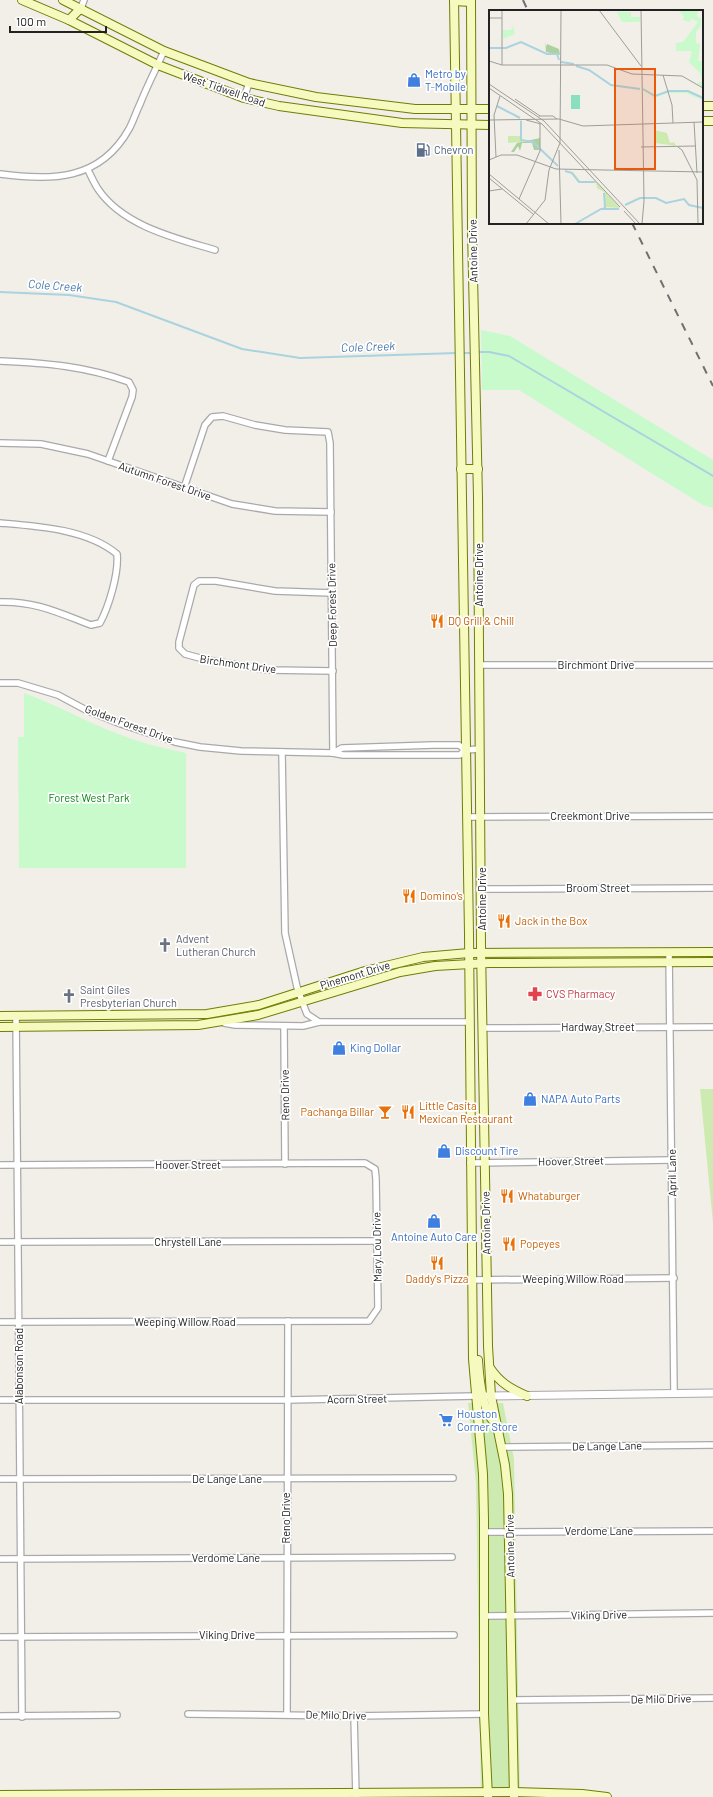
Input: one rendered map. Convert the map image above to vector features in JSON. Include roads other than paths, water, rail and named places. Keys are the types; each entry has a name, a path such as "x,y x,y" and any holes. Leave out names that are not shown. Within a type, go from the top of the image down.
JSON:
{"main road":[{"name":"West Tidwell Road","path":"22,0 69,20 158,65 244,98 279,106 402,123 489,125"},
{"name":"West Tidwell Road","path":"63,0 82,4 164,51 249,83 316,97 415,109 489,109"},
{"path":"454,1 471,1"},
{"name":"Antoine Drive","path":"454,1 459,366 464,557 473,1348 483,1396 490,1418 497,1425 502,1447 508,1494 510,1532 514,1795"},
{"name":"Antoine Drive","path":"471,1 482,817 481,953 489,1366 483,1396 484,1714 488,1795"},
{"path":"69,20 73,2"},
{"path":"69,20 82,4"},
{"path":"461,469 478,469"},
{"path":"464,557 479,557"},
{"path":"465,665 479,665"},
{"name":"Pinemont Drive","path":"0,1016 207,1014 259,1005 365,971 423,957 469,953 713,952"},
{"path":"579,953 579,963"},
{"name":"Pinemont Drive","path":"0,1027 208,1024 258,1015 400,972 435,966 469,964 713,962"},
{"path":"365,971 369,981"},
{"path":"207,1014 208,1024"},
{"path":"106,1015 106,1026"},
{"path":"469,1072 484,1073"},
{"path":"489,1366 496,1377 508,1387 527,1396"},
{"path":"0,1794 243,1796 582,1794 607,1797"}],"street":[{"path":"0,174 33,178 61,176 88,170 112,152 129,130 164,51"},
{"path":"244,98 249,83"},
{"path":"88,170 99,190 122,213 147,227 215,250"},
{"path":"0,361 56,364 110,375 129,382 133,390 132,397 108,461"},
{"name":"Deep Forest Drive","path":"184,488 205,425 212,417 223,416 256,425 285,430 328,432 331,457 333,752"},
{"name":"Autumn Forest Drive","path":"0,443 41,444 88,454 232,504 275,511 331,512"},
{"path":"0,523 37,526 66,532 106,545 117,554 118,563 106,612 100,623 92,625 34,604 20,601 0,602"},
{"name":"Birchmont Drive","path":"332,594 275,591 205,580 199,581 194,585 178,642 179,648 185,654 207,660 269,670 333,672"},
{"name":"Birchmont Drive","path":"479,665 713,665"},
{"name":"Golden Forest Drive","path":"0,682 18,684 58,695 86,710 121,724 175,742 200,747 241,751 333,752 343,755 460,755 465,750"},
{"name":"Golden Forest Drive","path":"333,752 342,748 433,745 459,745 465,750 480,750"},
{"path":"282,752 285,933 302,1001 307,1014 319,1022"},
{"name":"Creekmont Drive","path":"467,816 713,816"},
{"name":"Broom Street","path":"482,889 713,888"},
{"name":"April Lane","path":"669,953 674,1278 674,1393"},
{"name":"Alabonson Road","path":"16,1016 22,1717"},
{"path":"222,1022 235,1025 303,1026 319,1022 469,1022"},
{"name":"Reno Drive","path":"284,1026 285,1164"},
{"name":"Hardway Street","path":"483,1028 713,1027"},
{"name":"Hoover Street","path":"470,1163 671,1160"},
{"name":"Hoover Street","path":"0,1165 365,1163 375,1169"},
{"name":"Mary Lou Drive","path":"369,1321 378,1308 375,1169"},
{"name":"Chrystell Lane","path":"0,1242 376,1241"},
{"name":"Weeping Willow Road","path":"472,1280 674,1278"},
{"name":"Reno Drive","path":"287,1714 288,1635 286,1479 288,1321"},
{"name":"Weeping Willow Road","path":"0,1322 369,1321"},
{"name":"Acorn Street","path":"0,1400 287,1400 713,1393"},
{"name":"De Lange Lane","path":"502,1447 713,1444"},
{"name":"De Lange Lane","path":"0,1479 453,1478"},
{"name":"Verdome Lane","path":"484,1532 713,1531"},
{"name":"Verdome Lane","path":"0,1559 452,1557"},
{"name":"Viking Drive","path":"484,1616 713,1613"},
{"name":"Viking Drive","path":"0,1637 454,1635"},
{"name":"De Milo Drive","path":"512,1700 713,1698"},
{"name":"De Milo Drive","path":"188,1714 354,1716 484,1714"},
{"path":"0,1716 117,1716"},
{"path":"354,1716 356,1795"}],"waterway":[{"name":"Cole Creek","path":"0,292 69,295 116,302 242,349 300,358 457,353"},
{"name":"Cole Creek","path":"477,352 489,352 509,356 713,476"},
{"name":"Cole Creek","path":"461,353 473,353"}],"railway":[{"path":"523,0 528,10"},
{"path":"632,224 713,386"}],"place":[{"name":"Metro by T-Mobile","path":"414,80"},
{"name":"Chevron","path":"423,150"},
{"name":"DQ Grill & Chill","path":"437,621"},
{"name":"Domino's","path":"409,896"},
{"name":"Jack in the Box","path":"504,921"},
{"name":"Advent Lutheran Church","path":"165,945"},
{"name":"CVS Pharmacy","path":"535,994"},
{"name":"Saint Giles Presbyterian Church","path":"69,996"},
{"name":"King Dollar","path":"339,1048"},
{"name":"NAPA Auto Parts","path":"530,1099"},
{"name":"Pachanga Billar","path":"385,1112"},
{"name":"Little Casita Mexican Restaurant","path":"408,1112"},
{"name":"Discount Tire","path":"444,1151"},
{"name":"Whataburger","path":"507,1196"},
{"name":"Antoine Auto Care","path":"434,1221"},
{"name":"Popeyes","path":"509,1244"},
{"name":"Daddy's Pizza","path":"437,1263"},
{"name":"Houston Corner Store","path":"446,1420"}],"park label":[{"name":"Forest West Park","path":"89,798"}]}
